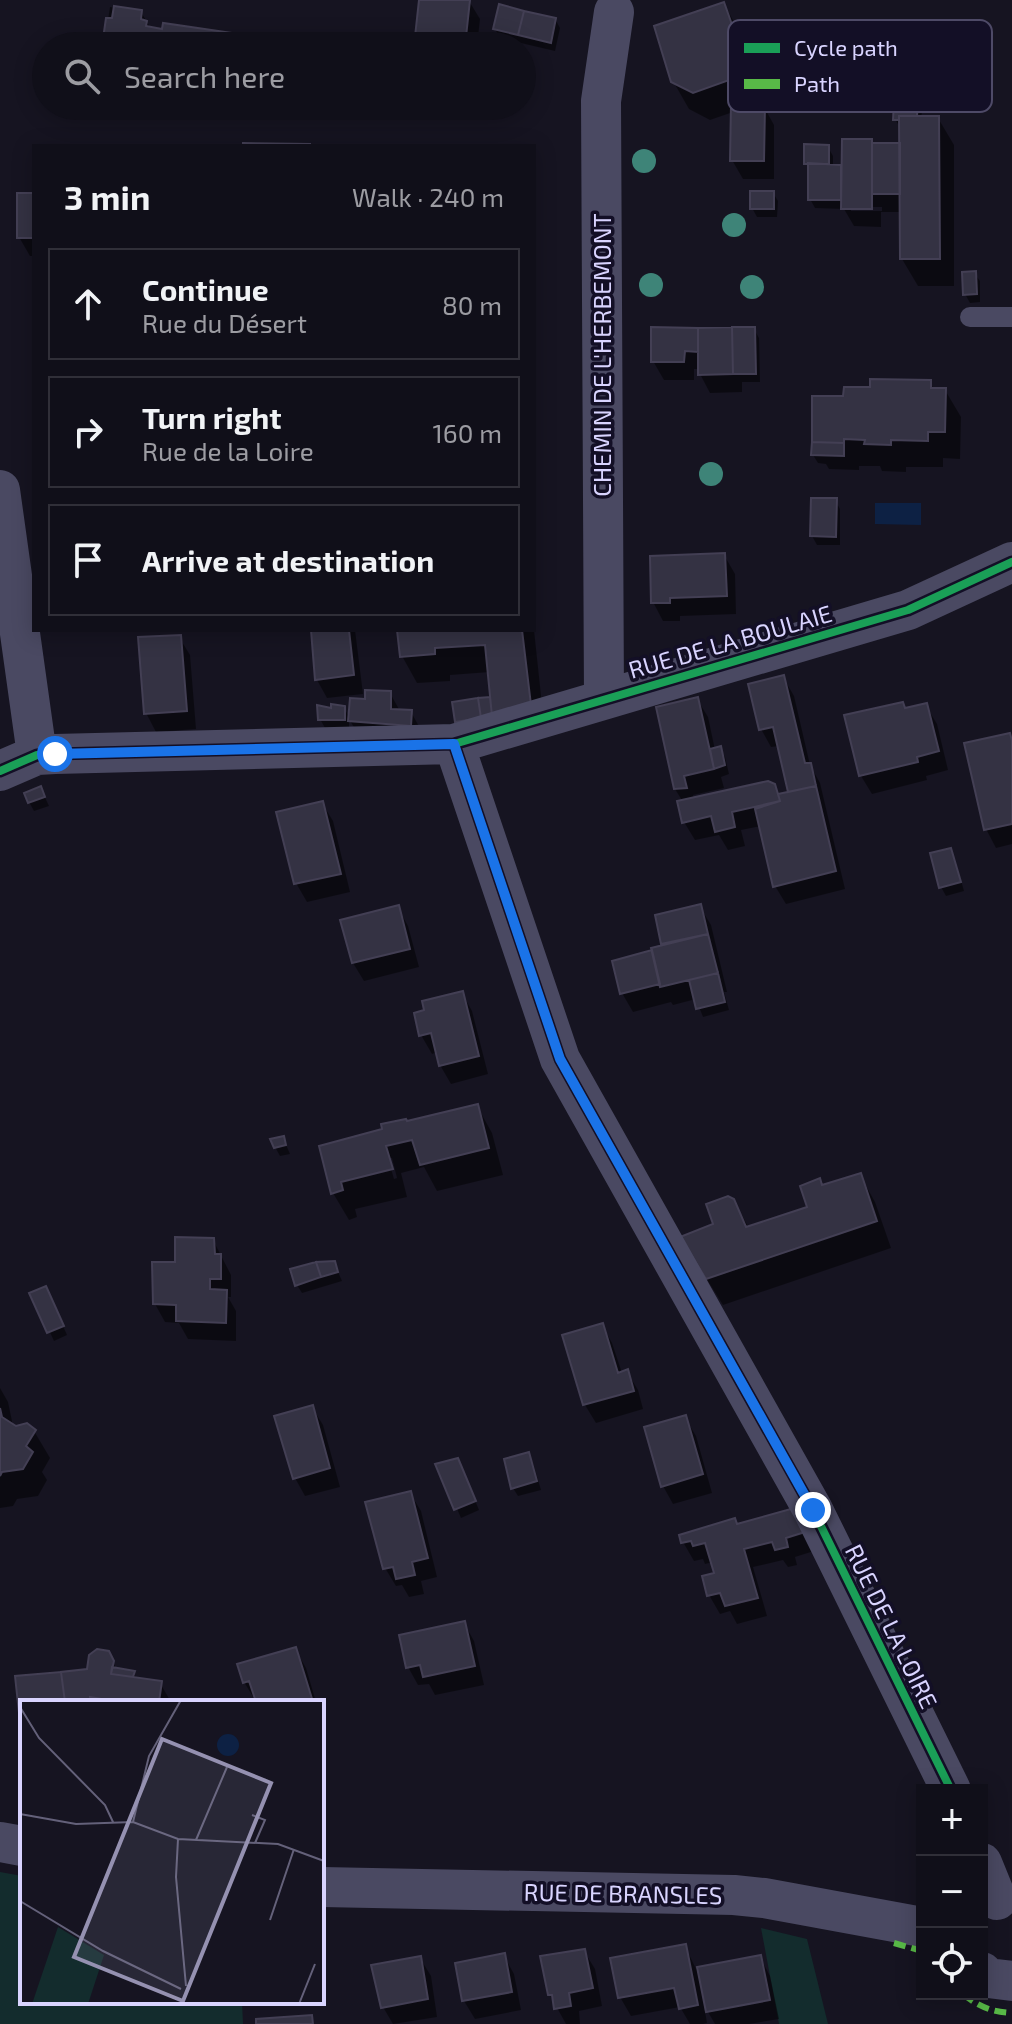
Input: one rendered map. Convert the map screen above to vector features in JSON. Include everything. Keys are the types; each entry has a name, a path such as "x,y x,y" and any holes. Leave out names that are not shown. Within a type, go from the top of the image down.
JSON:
{"street":[{"name":"CHEMIN DE L'HERBEMONT","path":"604,699 601,101 614,12"},
{"path":"0,490 37,755 0,771"},
{"name":"RUE DE LA BOULAIE","path":"37,755 454,744 908,610 1012,562"},
{"name":"RUE DE LA LOIRE","path":"454,744 560,1059 813,1510 948,1784"},
{"path":"0,1842 20,1846"},
{"path":"988,1879 997,1902"},
{"name":"RUE DE BRANSLES","path":"324,1887 734,1895 779,1900 916,1926"},
{"path":"988,1978 1012,1981"}],"lane":[{"path":"970,317 1012,317"}],"green space":[{"path":"0,1872 20,1876 20,2004 242,2004 243,2024 0,2024"},
{"path":"761,1928 807,1939 828,2024 779,2024"}],"water":[{"path":"875,503 921,503 921,525 875,524"}],"building":[{"path":"419,0 470,0 467,32 416,32"},
{"path":"724,2 730,20 728,80 693,93 671,82 654,26"},
{"path":"499,4 524,11 519,32 493,29"},
{"path":"114,6 142,10 141,19 147,21 146,26 162,29 163,23 225,32 104,32 106,18 112,18"},
{"path":"524,11 556,18 551,43 536,39 536,32 519,32"},
{"path":"731,112 765,112 764,161 730,161"},
{"path":"893,112 917,112 917,116 899,116 899,120 893,120"},
{"path":"899,116 939,116 940,259 900,259"},
{"path":"842,139 872,139 872,209 841,209"},
{"path":"872,143 900,143 900,194 872,194"},
{"path":"804,144 829,145 829,164 804,164"},
{"path":"808,163 841,165 841,200 808,200"},
{"path":"750,191 774,191 774,209 750,209"},
{"path":"17,193 32,193 32,238 17,238"},
{"path":"976,271 977,294 963,295 962,272"},
{"path":"651,327 698,328 698,352 685,351 684,362 651,362"},
{"path":"732,327 733,374 698,375 698,328"},
{"path":"732,327 755,327 756,374 733,374"},
{"path":"870,379 931,380 931,388 946,388 945,432 928,432 928,441 891,440 891,445 864,444 865,440 844,439 844,443 812,442 812,396 843,396 844,387 870,387"},
{"path":"812,442 844,443 844,456 811,455"},
{"path":"811,498 837,498 836,537 810,536"},
{"path":"725,553 727,596 670,598 670,603 651,603 650,556"},
{"path":"311,632 349,632 354,675 315,680"},
{"path":"397,632 522,632 531,705 492,716 485,645 435,648 435,654 400,657"},
{"path":"181,635 187,711 144,714 138,637"},
{"path":"784,675 805,763 811,763 816,786 788,792 773,727 759,730 748,684"},
{"path":"365,690 391,691 391,709 412,710 411,726 348,721 350,698 365,699"},
{"path":"490,697 492,716 481,718 478,698"},
{"path":"698,697 714,769 684,776 687,788 674,789 656,707"},
{"path":"478,698 481,718 455,722 452,702"},
{"path":"903,702 905,708 927,703 939,751 917,757 918,762 859,776 844,715"},
{"path":"331,704 345,706 345,720 318,720 317,705 331,708"},
{"path":"1010,733 1012,824 984,830 964,743"},
{"path":"721,746 725,765 714,769 710,749"},
{"path":"768,781 775,784 780,801 732,812 735,827 715,832 711,816 682,823 677,801"},
{"path":"41,786 45,797 28,803 24,793"},
{"path":"816,786 836,871 773,887 755,809 780,801 778,794"},
{"path":"323,801 341,874 294,884 276,812"},
{"path":"951,848 961,882 939,888 930,853"},
{"path":"701,904 708,934 661,944 655,915"},
{"path":"399,905 410,949 352,963 340,920"},
{"path":"708,934 718,973 660,987 651,948"},
{"path":"652,950 660,984 620,994 612,961"},
{"path":"718,973 725,1002 696,1009 689,980"},
{"path":"463,991 479,1056 439,1066 431,1033 419,1036 414,1013 424,1010 422,1001"},
{"path":"478,1104 489,1148 420,1165 412,1140 386,1146 393,1169 341,1182 343,1190 331,1194 319,1146 382,1129 381,1124"},
{"path":"284,1136 286,1145 274,1148 270,1139"},
{"path":"861,1173 877,1221 706,1279 680,1237 713,1224 706,1204 728,1196 734,1199 746,1227 807,1207 800,1186 820,1178 822,1185"},
{"path":"175,1237 214,1238 215,1254 221,1254 221,1279 210,1279 210,1289 227,1290 226,1323 176,1321 176,1305 153,1304 152,1262 175,1262"},
{"path":"335,1261 338,1272 321,1277 316,1262"},
{"path":"316,1262 321,1277 295,1286 290,1269"},
{"path":"46,1286 64,1326 47,1333 29,1293"},
{"path":"603,1323 618,1373 628,1369 634,1391 583,1405 562,1335"},
{"path":"313,1405 330,1468 293,1479 274,1416"},
{"path":"0,1408 2,1417 16,1426 27,1423 36,1430 26,1446 33,1452 23,1469 2,1472 0,1476"},
{"path":"686,1415 703,1474 661,1487 644,1427"},
{"path":"529,1452 537,1481 511,1489 504,1459"},
{"path":"458,1458 476,1501 454,1510 435,1464"},
{"path":"411,1491 428,1558 412,1562 415,1575 396,1579 393,1567 383,1569 365,1502"},
{"path":"798,1507 805,1532 786,1538 788,1547 775,1550 772,1542 744,1549 758,1598 725,1606 720,1593 707,1596 702,1576 714,1573 705,1543 693,1546 691,1541 681,1543 679,1535 735,1518 737,1524"},
{"path":"465,1621 475,1666 423,1677 420,1665 406,1668 399,1635"},
{"path":"296,1647 312,1700 255,1700 249,1681 243,1683 237,1664"},
{"path":"97,1649 109,1651 114,1661 111,1674 162,1681 159,1700 90,1697 90,1700 65,1700 61,1672 87,1669 89,1655"},
{"path":"112,1667 135,1671 133,1677 111,1674"},
{"path":"61,1672 65,1700 20,1700 20,1722 15,1676"},
{"path":"686,1944 698,2005 679,2009 674,1988 618,1998 610,1958"},
{"path":"585,1949 593,1988 569,1993 571,2006 554,2009 540,1956"},
{"path":"505,1953 512,1992 462,2001 455,1963"},
{"path":"761,1955 770,2000 706,2012 697,1967"},
{"path":"421,1956 428,1999 381,2008 371,1965"},
{"path":"312,2015 313,2024 256,2024 256,2019"}],"marked path":[{"path":"894,1943 916,1949"},
{"path":"972,2000 986,2008 1012,2013"}],"cycle path":[{"path":"0,771 37,755 454,744 908,610 1012,562"},
{"path":"454,744 560,1059 813,1510 948,1784"}],"route":[{"path":"55,754 454,744 560,1059 813,1510"}]}
